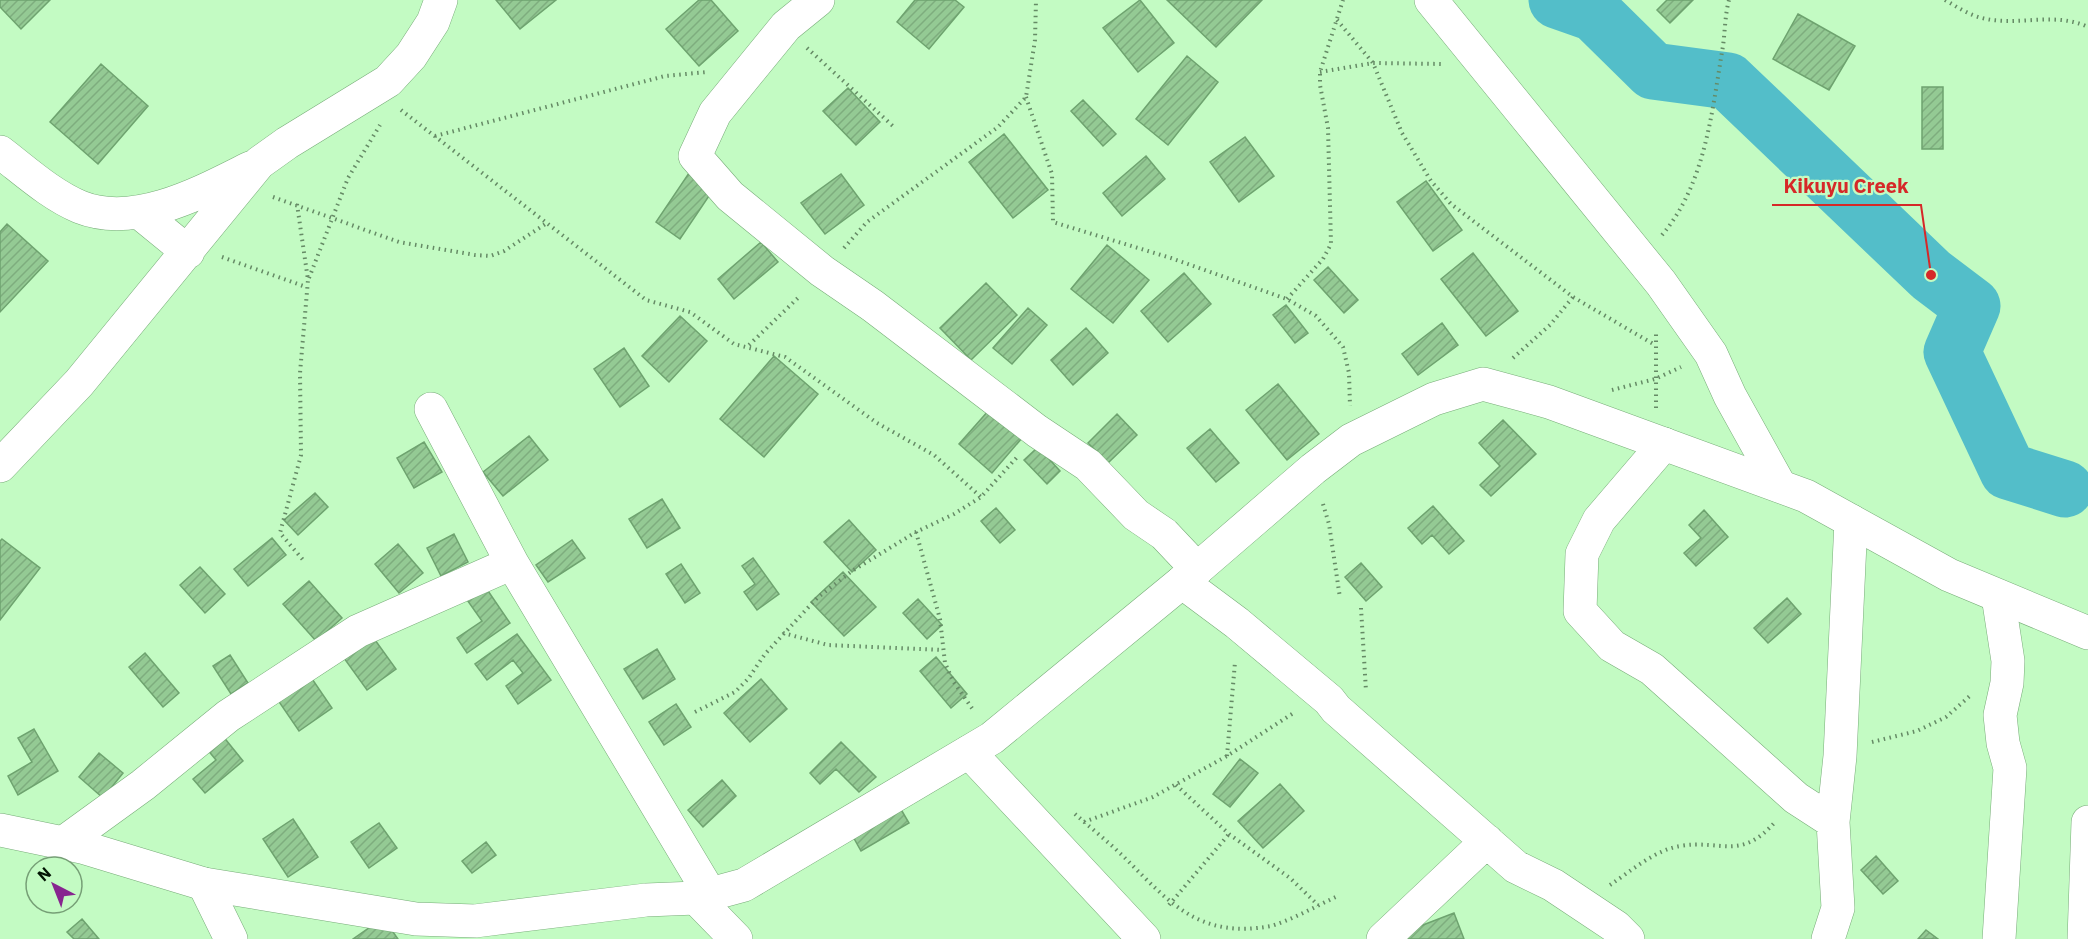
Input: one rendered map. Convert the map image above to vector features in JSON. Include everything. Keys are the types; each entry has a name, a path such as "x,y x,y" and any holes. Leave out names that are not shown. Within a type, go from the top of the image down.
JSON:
{"main road":[{"path":"0,466 79,383 250,175 287,143 384,97 388,81 411,56 433,22 441,0"},
{"path":"818,0 786,26 715,113 695,156 730,196 822,271 1088,465 1136,515 1164,534 1190,575 1237,623 1322,694 1336,709 1516,867 1553,885 1616,927 1628,939"},
{"path":"1431,0 1661,284 1711,354 1730,396 1780,486"},
{"path":"0,152 44,185 80,207 105,214 139,212 250,175"},
{"path":"139,212 191,248"},
{"path":"0,830 63,843 204,884 419,929 646,900 703,896 744,885 981,745 1351,440 1434,399 1483,384 1549,402 1806,495 1949,575 2088,633"},
{"path":"431,409 512,563 703,896 736,939"},
{"path":"1660,443 1599,520 1582,554 1580,611 1612,646 1652,669 1796,798 1833,822"},
{"path":"1828,939 1838,908 1833,822 1840,756 1851,521"},
{"path":"63,843 143,785 228,716 358,631 512,563"},
{"path":"1998,596 2008,661 2007,683 2000,715 2003,743 2010,768 1999,939"},
{"path":"981,745 1144,939"},
{"path":"2084,939 2088,822"},
{"path":"1383,939 1487,841"},
{"path":"204,884 231,939"}],"path":[{"path":"1036,0 1035,40 1026,97 1052,174 1053,222 1171,258 1287,298 1316,316 1343,347 1348,373 1351,440"},
{"path":"1287,298 1323,259 1331,243 1328,128 1320,85 1320,72 1343,0"},
{"path":"1638,254 1658,239 1675,220 1694,177 1710,131 1729,0"},
{"path":"1945,0 1983,19 2066,20 2088,27"},
{"path":"1337,20 1373,63 1402,133 1431,181 1451,204 1573,297 1655,345"},
{"path":"800,42 894,127"},
{"path":"1320,72 1373,63 1450,64 1478,60"},
{"path":"434,136 665,76 704,71 747,73"},
{"path":"304,561 280,533 301,455 300,373 306,287 348,178 384,97 646,300 690,312 734,344 749,345 785,357 877,423 934,455 981,497"},
{"path":"749,345 787,311 867,222 998,128 1026,97"},
{"path":"250,175 297,204 334,217 369,234 441,251 482,255 504,251 547,223"},
{"path":"297,204 308,280"},
{"path":"191,248 306,287"},
{"path":"1660,443 1655,345 1661,284"},
{"path":"1483,384 1550,326 1573,297"},
{"path":"1606,392 1655,379 1711,354"},
{"path":"695,712 735,692 748,679 783,633 826,591 916,531 954,514 981,497 1007,471 1037,430"},
{"path":"1313,469 1329,524 1340,598"},
{"path":"916,531 940,619 943,650 953,681 981,745"},
{"path":"1361,608 1366,692"},
{"path":"1227,756 1237,623"},
{"path":"783,633 828,645 943,650"},
{"path":"1084,822 1153,797 1176,785 1227,756 1322,694"},
{"path":"1176,785 1230,834 1290,878 1318,905"},
{"path":"1069,809 1126,859 1183,917 1208,929 1238,932 1270,927 1338,896"},
{"path":"1169,904 1230,834"}],"building":[{"path":"0,0 50,0 21,29 0,7"},
{"path":"496,0 556,0 520,29"},
{"path":"699,0 711,0 738,31 699,66 666,29"},
{"path":"915,0 955,0 964,7 929,49 897,22"},
{"path":"1140,0 1174,43 1138,72 1103,28"},
{"path":"1167,0 1262,0 1216,47"},
{"path":"1667,0 1693,0 1670,23 1657,10"},
{"path":"1798,14 1855,46 1829,90 1773,59"},
{"path":"1187,56 1218,82 1168,145 1136,119"},
{"path":"101,64 148,106 98,164 50,122"},
{"path":"1922,87 1943,87 1943,149 1922,149"},
{"path":"848,88 880,122 856,145 823,111"},
{"path":"1083,100 1116,134 1103,146 1071,111"},
{"path":"1004,134 1048,190 1013,218 969,162"},
{"path":"1245,137 1274,176 1239,202 1210,162"},
{"path":"1146,156 1165,179 1122,216 1103,193"},
{"path":"689,173 713,190 680,239 656,222"},
{"path":"841,174 864,205 825,234 801,203"},
{"path":"1426,181 1462,230 1433,251 1397,202"},
{"path":"7,224 48,261 0,312 0,232"},
{"path":"761,242 778,262 734,299 718,279"},
{"path":"1107,245 1149,280 1113,323 1071,289"},
{"path":"1473,253 1518,311 1486,336 1441,279"},
{"path":"1328,267 1358,300 1344,313 1314,280"},
{"path":"1184,273 1211,304 1168,342 1141,311"},
{"path":"986,283 1017,315 971,360 940,328"},
{"path":"1286,305 1308,333 1295,343 1273,315"},
{"path":"1028,308 1047,325 1012,364 993,348"},
{"path":"680,316 707,341 669,382 642,356"},
{"path":"1442,323 1458,345 1418,375 1402,354"},
{"path":"1086,328 1108,353 1073,385 1051,360"},
{"path":"624,348 649,386 620,407 594,369"},
{"path":"774,356 818,394 764,457 720,419"},
{"path":"1278,384 1319,434 1287,460 1246,410"},
{"path":"989,410 1022,438 992,473 959,444"},
{"path":"1117,414 1137,435 1108,463 1088,443"},
{"path":"1503,420 1536,454 1491,496 1480,485 1500,466 1479,443"},
{"path":"1210,429 1239,463 1216,482 1187,448"},
{"path":"529,436 548,460 503,496 483,472"},
{"path":"424,442 442,472 414,488 397,458"},
{"path":"1038,447 1060,471 1047,484 1024,460"},
{"path":"315,493 328,507 298,535 284,520"},
{"path":"662,499 680,528 647,548 629,519"},
{"path":"1433,506 1464,541 1449,554 1432,535 1422,544 1408,528"},
{"path":"996,508 1015,530 1000,543 981,521"},
{"path":"1704,510 1728,537 1696,566 1684,553 1701,538 1689,525"},
{"path":"849,520 876,550 852,572 824,542"},
{"path":"454,534 468,562 441,576 427,548"},
{"path":"272,538 286,555 248,586 234,569"},
{"path":"2,539 40,568 0,620 0,541"},
{"path":"572,540 585,558 548,582 536,565"},
{"path":"398,544 423,573 399,593 375,564"},
{"path":"753,558 779,594 757,610 744,592 755,584 742,566"},
{"path":"1361,563 1382,587 1366,601 1345,577"},
{"path":"681,564 700,593 685,603 666,574"},
{"path":"200,567 225,594 205,613 180,585"},
{"path":"843,572 876,607 844,636 811,602"},
{"path":"309,581 342,618 316,641 283,604"},
{"path":"484,585 510,623 467,653 457,638 482,621 465,597"},
{"path":"1787,598 1801,614 1768,643 1754,628"},
{"path":"918,599 942,625 927,639 903,613"},
{"path":"370,633 396,669 367,690 341,654"},
{"path":"517,634 551,680 518,704 506,686 523,673 513,660 487,680 475,664"},
{"path":"657,649 675,679 643,699 624,669"},
{"path":"145,653 179,693 163,707 129,667"},
{"path":"230,655 248,683 231,694 213,666"},
{"path":"936,657 967,694 951,708 920,671"},
{"path":"306,670 332,708 299,731 273,693"},
{"path":"761,679 787,709 750,742 724,713"},
{"path":"676,704 691,727 664,745 649,722"},
{"path":"34,729 58,771 18,795 8,776 32,762 18,738"},
{"path":"218,730 243,761 205,793 193,779 216,760 202,743"},
{"path":"841,742 876,777 859,792 836,769 820,784 810,773"},
{"path":"99,753 123,773 103,798 79,777"},
{"path":"1240,759 1258,773 1230,807 1213,794"},
{"path":"722,780 736,796 703,827 688,810"},
{"path":"1280,784 1304,811 1263,848 1238,821"},
{"path":"899,806 909,823 861,851 851,833"},
{"path":"293,819 318,857 288,877 263,839"},
{"path":"379,823 397,848 369,868 351,842"},
{"path":"486,842 496,855 472,873 462,861"},
{"path":"1876,856 1898,881 1883,894 1861,870"},
{"path":"1454,913 1464,939 1399,939 1397,935"},
{"path":"383,918 398,939 353,939"},
{"path":"82,919 99,939 74,939 67,932"},
{"path":"1926,930 1938,939 1918,939"}],"waterway":[{"path":"1557,0 1594,13 1653,71 1728,81 1931,275 1972,306 1952,352 2008,471 2065,489"}],"place":[{"name":"Kikuyu Creek","path":"1931,275"}]}
